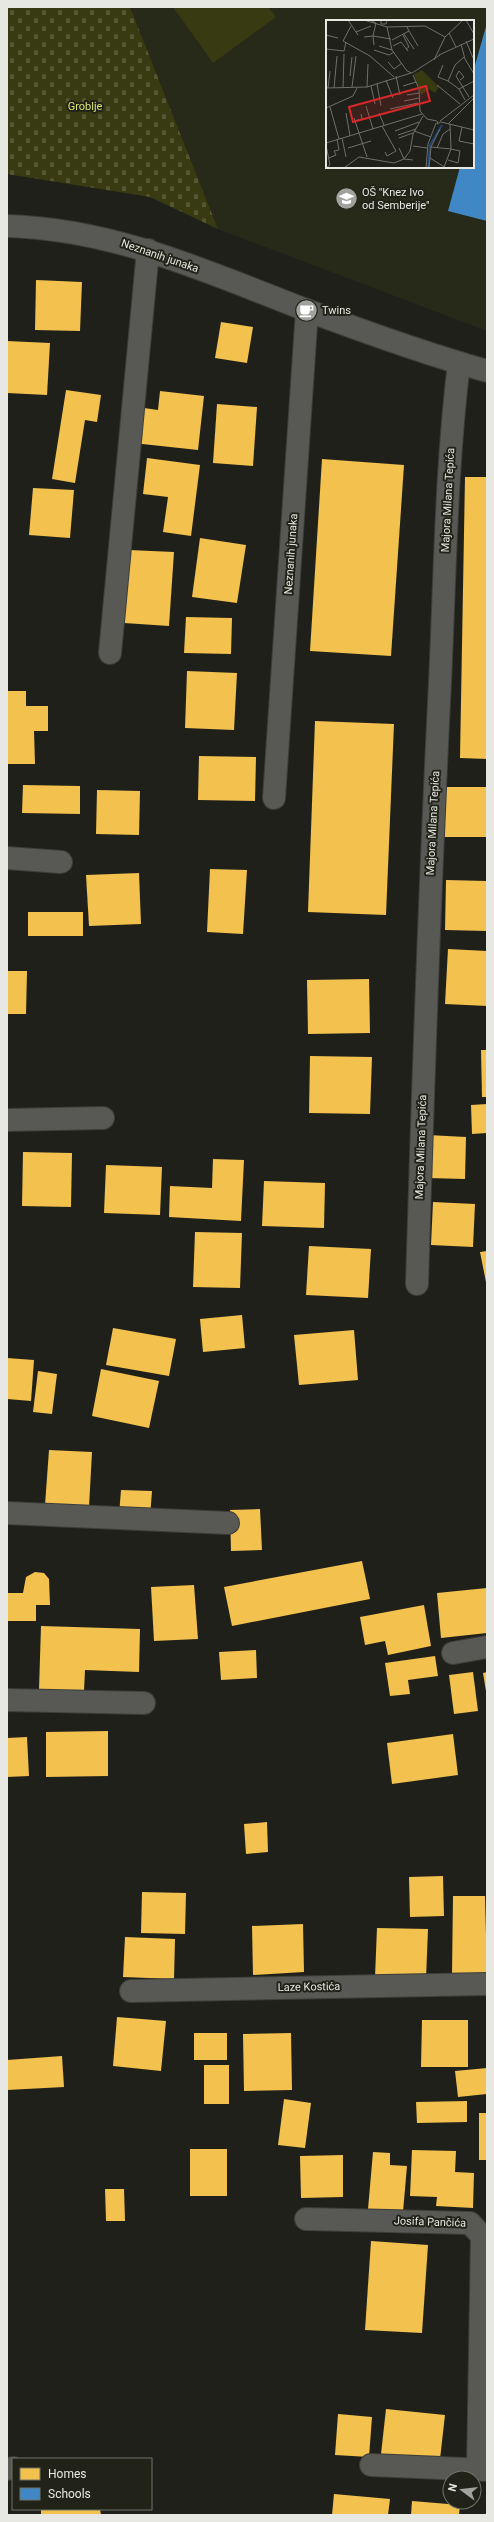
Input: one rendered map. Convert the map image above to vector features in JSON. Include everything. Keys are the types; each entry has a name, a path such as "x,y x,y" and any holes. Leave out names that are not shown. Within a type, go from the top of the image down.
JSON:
{"street":[{"name":"Neznanih junaka","path":"7,226 26,227 115,240 148,250 307,310 459,363 487,371"},
{"path":"110,653 148,250"},
{"name":"Neznanih junaka","path":"274,798 307,310"},
{"name":"Majora Milana Tepića","path":"417,1284 426,986 453,415 459,363"},
{"path":"7,858 61,862"},
{"path":"7,1120 103,1118"},
{"path":"7,1513 228,1523"},
{"path":"453,1653 487,1647"},
{"path":"7,1700 144,1703"},
{"name":"Laze Kostića","path":"131,1991 487,1984"},
{"name":"Josifa Pančića","path":"306,2219 470,2223 482,2236 483,2470 371,2465"}],"shaded area":[{"name":"OŠ \"Knez Ivo od Semberije\"","path":"130,7 487,7 487,331 218,229"}],"green space":[{"name":"Groblje","path":"7,7 130,7 218,229 150,197 7,174"},
{"path":"173,7 268,7 276,17 213,63"}],"building: Homes":[{"path":"36,280 82,282 80,331 35,330"},
{"path":"221,322 253,327 247,363 215,358"},
{"path":"7,341 50,343 47,395 7,393"},
{"path":"66,390 101,395 97,422 85,420 75,483 52,479"},
{"path":"160,391 204,396 198,450 133,443 137,407 158,410"},
{"path":"217,404 257,407 253,466 213,463"},
{"path":"147,458 200,465 191,536 163,532 168,497 143,494"},
{"path":"322,459 404,465 391,656 310,651"},
{"path":"465,477 487,477 487,759 460,758"},
{"path":"33,488 74,490 70,538 29,535"},
{"path":"200,538 246,545 237,603 192,597"},
{"path":"129,550 174,552 169,626 124,623"},
{"path":"186,617 232,618 231,654 184,653"},
{"path":"187,671 237,673 234,730 185,728"},
{"path":"7,691 26,691 26,706 48,706 48,731 34,731 35,764 7,764"},
{"path":"315,721 394,724 386,915 308,912"},
{"path":"199,756 256,757 255,801 198,800"},
{"path":"23,785 80,786 80,814 22,813"},
{"path":"444,787 487,787 487,837 443,837"},
{"path":"97,790 140,791 139,835 96,834"},
{"path":"210,869 247,870 243,934 207,932"},
{"path":"139,873 141,924 89,926 86,875"},
{"path":"446,880 487,881 487,931 445,930"},
{"path":"28,912 83,912 83,936 28,936"},
{"path":"448,949 487,951 487,1006 445,1004"},
{"path":"7,971 27,971 26,1014 7,1014"},
{"path":"369,979 370,1033 308,1034 307,980"},
{"path":"481,1050 487,1050 487,1097 482,1097"},
{"path":"310,1056 372,1057 370,1114 309,1113"},
{"path":"487,1104 487,1133 472,1134 471,1105"},
{"path":"428,1135 466,1137 465,1179 427,1178"},
{"path":"23,1152 72,1153 71,1207 22,1206"},
{"path":"213,1159 244,1160 241,1221 169,1217 170,1186 212,1188"},
{"path":"106,1165 162,1167 160,1215 104,1213"},
{"path":"264,1181 325,1183 324,1228 262,1226"},
{"path":"433,1202 475,1204 473,1247 431,1245"},
{"path":"195,1232 242,1233 240,1288 193,1287"},
{"path":"309,1246 371,1249 368,1298 306,1295"},
{"path":"487,1251 487,1282 486,1282 480,1252"},
{"path":"242,1315 245,1348 203,1352 200,1319"},
{"path":"113,1328 176,1339 169,1376 106,1365"},
{"path":"354,1330 358,1380 299,1385 294,1335"},
{"path":"7,1358 34,1360 31,1401 7,1399"},
{"path":"101,1369 159,1381 149,1428 92,1416"},
{"path":"38,1371 57,1374 52,1414 33,1412"},
{"path":"49,1450 92,1452 89,1507 45,1505"},
{"path":"121,1490 152,1491 150,1517 119,1515"},
{"path":"260,1509 262,1550 231,1551 230,1510"},
{"path":"362,1561 370,1599 232,1626 224,1587"},
{"path":"35,1572 44,1573 49,1579 50,1605 36,1605 36,1621 7,1621 7,1593 23,1593 26,1577"},
{"path":"194,1585 198,1639 154,1641 151,1587"},
{"path":"487,1588 487,1633 441,1638 437,1593"},
{"path":"424,1605 431,1646 388,1655 385,1641 365,1645 360,1617"},
{"path":"41,1626 140,1629 139,1672 85,1670 84,1691 39,1690"},
{"path":"256,1650 257,1678 221,1680 219,1652"},
{"path":"435,1656 438,1676 408,1680 410,1694 390,1696 385,1663"},
{"path":"473,1672 478,1711 454,1714 449,1675"},
{"path":"487,1672 487,1691 486,1691 483,1673"},
{"path":"108,1731 108,1776 46,1777 46,1732"},
{"path":"453,1734 458,1775 392,1784 387,1743"},
{"path":"27,1737 29,1776 7,1777 7,1738"},
{"path":"267,1822 268,1852 246,1854 244,1824"},
{"path":"443,1876 444,1916 410,1917 409,1877"},
{"path":"142,1892 186,1893 185,1934 141,1933"},
{"path":"453,1896 485,1896 487,1974 452,1974"},
{"path":"303,1924 304,1972 253,1975 252,1926"},
{"path":"377,1928 428,1929 426,1979 375,1977"},
{"path":"125,1937 175,1939 174,1979 123,1977"},
{"path":"117,2017 166,2021 161,2071 113,2066"},
{"path":"422,2020 468,2020 468,2067 421,2067"},
{"path":"194,2033 227,2033 227,2060 194,2060"},
{"path":"291,2033 292,2090 244,2091 243,2034"},
{"path":"62,2056 64,2087 7,2090 7,2060"},
{"path":"204,2065 229,2065 229,2104 204,2104"},
{"path":"487,2068 487,2094 458,2097 455,2071"},
{"path":"284,2099 311,2103 305,2148 278,2145"},
{"path":"467,2101 467,2122 417,2123 416,2102"},
{"path":"479,2113 487,2113 487,2160 479,2160"},
{"path":"190,2149 227,2149 227,2196 190,2196"},
{"path":"412,2150 456,2151 455,2172 474,2173 473,2208 436,2206 437,2197 410,2196"},
{"path":"373,2152 390,2153 390,2165 407,2166 403,2212 368,2209"},
{"path":"343,2155 343,2197 301,2198 300,2156"},
{"path":"105,2189 124,2189 125,2221 106,2221"},
{"path":"371,2241 428,2245 422,2333 365,2330"},
{"path":"386,2409 445,2415 440,2459 381,2454"},
{"path":"338,2414 372,2417 369,2457 335,2455"},
{"path":"334,2494 390,2499 388,2515 332,2515"},
{"path":"412,2501 442,2504 442,2510 460,2510 459,2515 411,2515"},
{"path":"41,2510 100,2510 101,2515 41,2515"}],"building: Schools":[{"path":"487,23 487,221 448,211 460,168 474,168 474,68"}],"place":[{"name":"OŠ \"Knez Ivo od Semberije\"","path":"347,198"},
{"name":"Twins","path":"307,310"}]}
